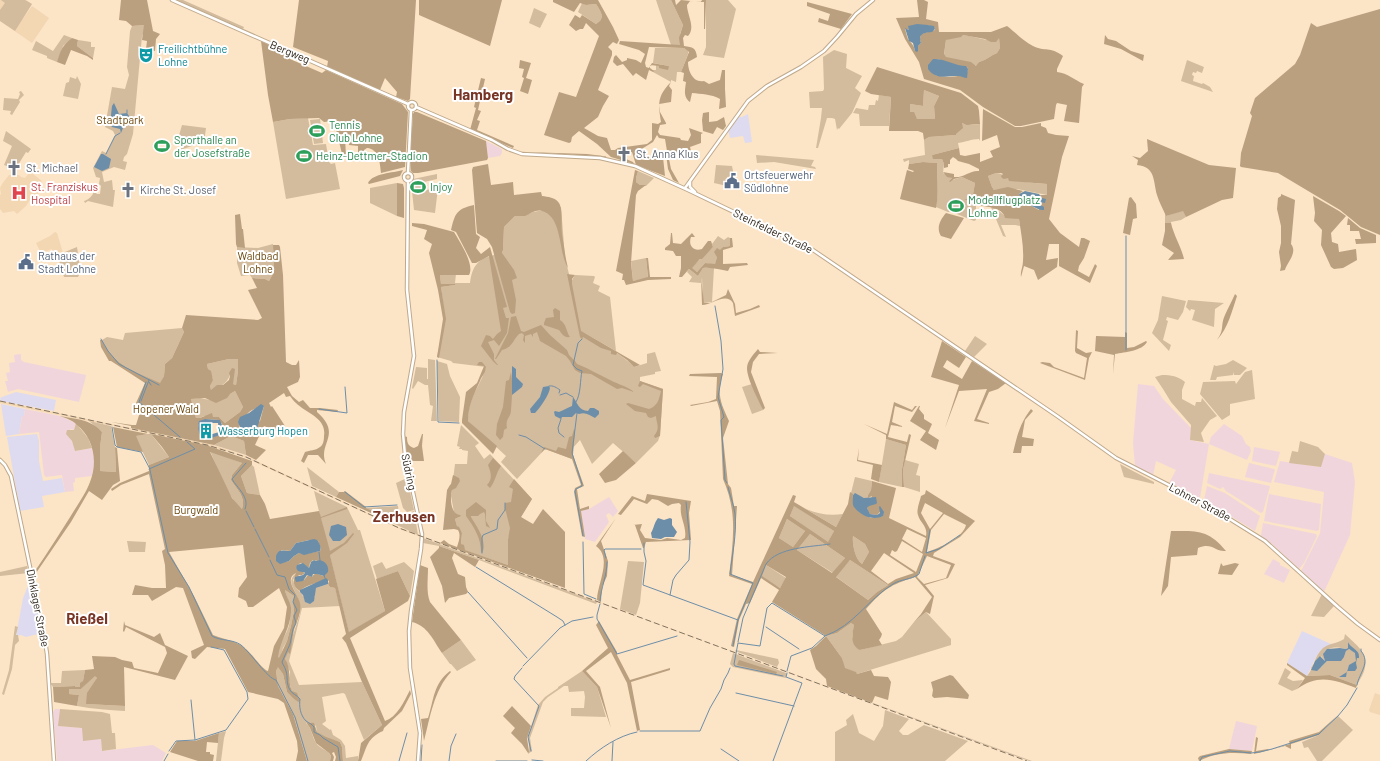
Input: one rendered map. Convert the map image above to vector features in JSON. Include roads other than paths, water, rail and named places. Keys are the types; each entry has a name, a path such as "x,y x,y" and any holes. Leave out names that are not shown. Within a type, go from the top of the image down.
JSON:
{"main road":[{"name":"Bergweg","path":"172,0 408,104 413,102 416,104 416,107 492,140 508,149"},
{"path":"685,188 748,101 767,86 824,52 856,14 872,0"},
{"path":"408,104 408,108 411,110 408,173 411,174 412,177 408,181 404,180 404,174 408,173"},
{"path":"411,110 416,107"},
{"name":"Steinfelder Straße","path":"508,149 522,154 592,157 612,160 642,169 698,194 812,249 1009,382"},
{"name":"Südring","path":"408,181 406,286 414,356 404,412 402,434 404,455 422,534 421,549 410,611 409,631 410,668 420,733 418,761"},
{"path":"690,181 690,187 698,194"},
{"name":"Lohner Straße","path":"1009,382 1122,462 1204,503 1265,541 1348,616 1380,640"},
{"name":"Dinklager Straße","path":"0,460 7,468 11,476 46,642 54,761"}],"water":[{"path":"917,24 934,26 935,29 932,32 921,35 921,43 918,46 917,52 915,51 913,43 909,41 905,28 909,30 908,26"},
{"path":"933,59 966,66 968,69 967,78 958,76 942,77 934,75 928,69 928,65"},
{"path":"114,103 119,114 127,113 129,116 128,123 123,128 121,133 120,129 112,127 110,124 112,106"},
{"path":"101,154 111,159 109,168 102,171 94,167"},
{"path":"1025,191 1039,194 1042,198 1046,199 1045,203 1040,202 1036,198 1035,200 1044,207 1044,210 1023,202 1019,194"},
{"path":"512,366 516,369 516,377 523,384 522,387 512,395"},
{"path":"549,386 550,388 548,394 537,411 535,413 531,413 530,409 540,397 543,387"},
{"path":"573,397 582,410 588,411 590,408 594,408 599,411 599,414 595,418 584,413 576,413 572,417 562,417 561,419 555,416 555,411 559,412 572,406"},
{"path":"261,404 264,406 255,435 252,436 242,433 238,422 240,417 249,413"},
{"path":"205,419 220,420 224,430 223,434 208,439 202,439 198,426 199,421","holes":["205,423 218,423 219,432 206,436 203,426"]},
{"path":"855,493 864,498 876,497 877,503 867,508 870,514 877,515 880,513 880,506 884,512 883,516 871,518 860,513 853,504 853,495"},
{"path":"658,518 664,520 670,518 672,519 672,525 677,532 674,537 665,537 661,539 652,538 651,533"},
{"path":"338,524 346,527 347,535 340,541 333,541 329,535 331,526"},
{"path":"314,539 317,540 321,548 320,551 304,555 299,553 289,561 280,564 276,561 278,552 283,550 290,551 296,543"},
{"path":"314,560 324,562 328,568 328,572 324,576 313,574 312,577 307,575 303,581 296,582 295,577 305,573 298,571 296,568 297,565 303,563 309,568 311,562"},
{"path":"326,578 328,580 328,584 316,588 314,601 310,604 305,602 300,590"},
{"path":"1348,642 1357,651 1359,658 1357,658 1357,668 1355,671 1347,671 1349,665 1356,661 1355,653 1349,649 1346,651 1341,661 1327,661 1317,671 1311,670 1315,661 1320,656 1325,661 1323,654 1327,649 1346,649 1348,648"},
{"path":"1347,672 1346,677 1339,677"}],"waterway":[{"path":"106,154 115,136 120,133"},
{"path":"1126,236 1126,350"},
{"path":"262,269 265,271 266,270 265,270 264,271 263,270 264,272"},
{"path":"715,306 721,341 723,369 718,397 724,417 721,420 725,480 727,483"},
{"path":"101,339 108,351 119,364 159,385"},
{"path":"576,402 580,391 582,371 573,365 578,343 582,339"},
{"path":"437,360 438,422 459,423"},
{"path":"141,401 149,380"},
{"path":"146,382 139,402 153,414"},
{"path":"549,386 553,386 560,390 559,393"},
{"path":"319,409 347,413 345,387"},
{"path":"560,395 566,393 573,397"},
{"path":"577,413 572,453 582,484 582,486 575,491 583,536"},
{"path":"154,415 180,437"},
{"path":"561,419 558,428 559,433 564,437"},
{"path":"112,427 115,445 117,447 141,452 150,469"},
{"path":"519,435 526,437 545,449"},
{"path":"149,469 195,449 187,442"},
{"path":"245,509 246,501 232,479 246,463"},
{"path":"150,470 168,553 189,587 212,636 241,645 268,675 276,680 295,717 308,761"},
{"path":"728,487 735,522 735,537 730,574 753,583 738,620 733,646"},
{"path":"345,492 364,507 397,505"},
{"path":"670,595 673,580 689,560 690,542 686,502"},
{"path":"482,553 483,535 497,529 498,520 505,510 505,503"},
{"path":"246,511 254,527"},
{"path":"255,529 269,557"},
{"path":"930,530 926,553 939,549 960,535"},
{"path":"583,542 584,594 596,599"},
{"path":"644,543 646,561 643,585 738,620"},
{"path":"738,642 743,618 766,564 771,558 778,554 795,549 830,544"},
{"path":"606,558 605,549 641,549"},
{"path":"319,552 320,560"},
{"path":"825,636 853,619 876,597 893,584 919,574 925,556"},
{"path":"270,560 277,575 285,577 289,589 295,595 293,602 297,610 294,616 296,623 293,629 290,644 282,662 286,671 289,688 292,693 300,699 301,713 304,719 314,727 314,732 338,747 340,761"},
{"path":"600,601 607,562"},
{"path":"476,567 557,617 563,621 565,625"},
{"path":"468,592 527,658"},
{"path":"783,676 735,666 734,664 738,643 760,646 767,608 772,603 825,636 812,648 791,656 787,671"},
{"path":"600,604 597,619 617,654 677,636"},
{"path":"523,666 560,628 572,621 593,617"},
{"path":"766,627 799,649"},
{"path":"169,751 176,741 195,740 226,730 248,699 247,692 224,650 211,647"},
{"path":"1357,685 1365,664 1364,655 1361,649"},
{"path":"522,668 514,679 539,706 528,737 531,751"},
{"path":"640,731 700,731 730,668"},
{"path":"773,761 802,683 786,677 787,673"},
{"path":"1200,761 1202,757 1230,751 1251,753 1260,752 1319,734 1338,716 1347,705 1357,688"},
{"path":"736,693 794,706"},
{"path":"191,700 195,740"},
{"path":"586,761 610,743 623,736 637,732"},
{"path":"399,761 407,733"},
{"path":"449,761 451,746 456,734"},
{"path":"612,761 613,742"},
{"path":"421,761 422,745"},
{"path":"721,749 739,761"},
{"path":"164,761 168,754"},
{"path":"532,760 543,761"},
{"path":"496,761 527,761"}],"railway":[{"path":"0,401 207,445 246,457 399,528 1027,761"}],"place":[{"name":"Freilichtbühne Lohne","path":"146,55"},
{"name":"Tennis Club Lohne","path":"317,131"},
{"name":"Sporthalle an der Josefstraße","path":"162,146"},
{"name":"St. Anna Klus","path":"624,154"},
{"name":"Heinz-Dettmer-Stadion","path":"304,156"},
{"name":"St. Michael","path":"14,168"},
{"name":"Ortsfeuerwehr Südlohne","path":"732,181"},
{"name":"Injoy","path":"418,187"},
{"name":"Kirche St. Josef","path":"128,190"},
{"name":"St. Franziskus Hospital","path":"19,193"},
{"name":"Modellflugplatz Lohne","path":"956,206"},
{"name":"Rathaus der Stadt Lohne","path":"26,262"},
{"name":"Wasserburg Hopen","path":"206,431"}],"district":[{"name":"Hamberg","path":"483,95"},
{"name":"Zerhusen","path":"404,517"},
{"name":"Rießel","path":"87,619"}],"park label":[{"name":"Stadtpark","path":"120,120"},
{"name":"Waldbad Lohne","path":"258,262"},
{"name":"Hopener Wald","path":"166,409"},
{"name":"Burgwald","path":"196,510"}]}
